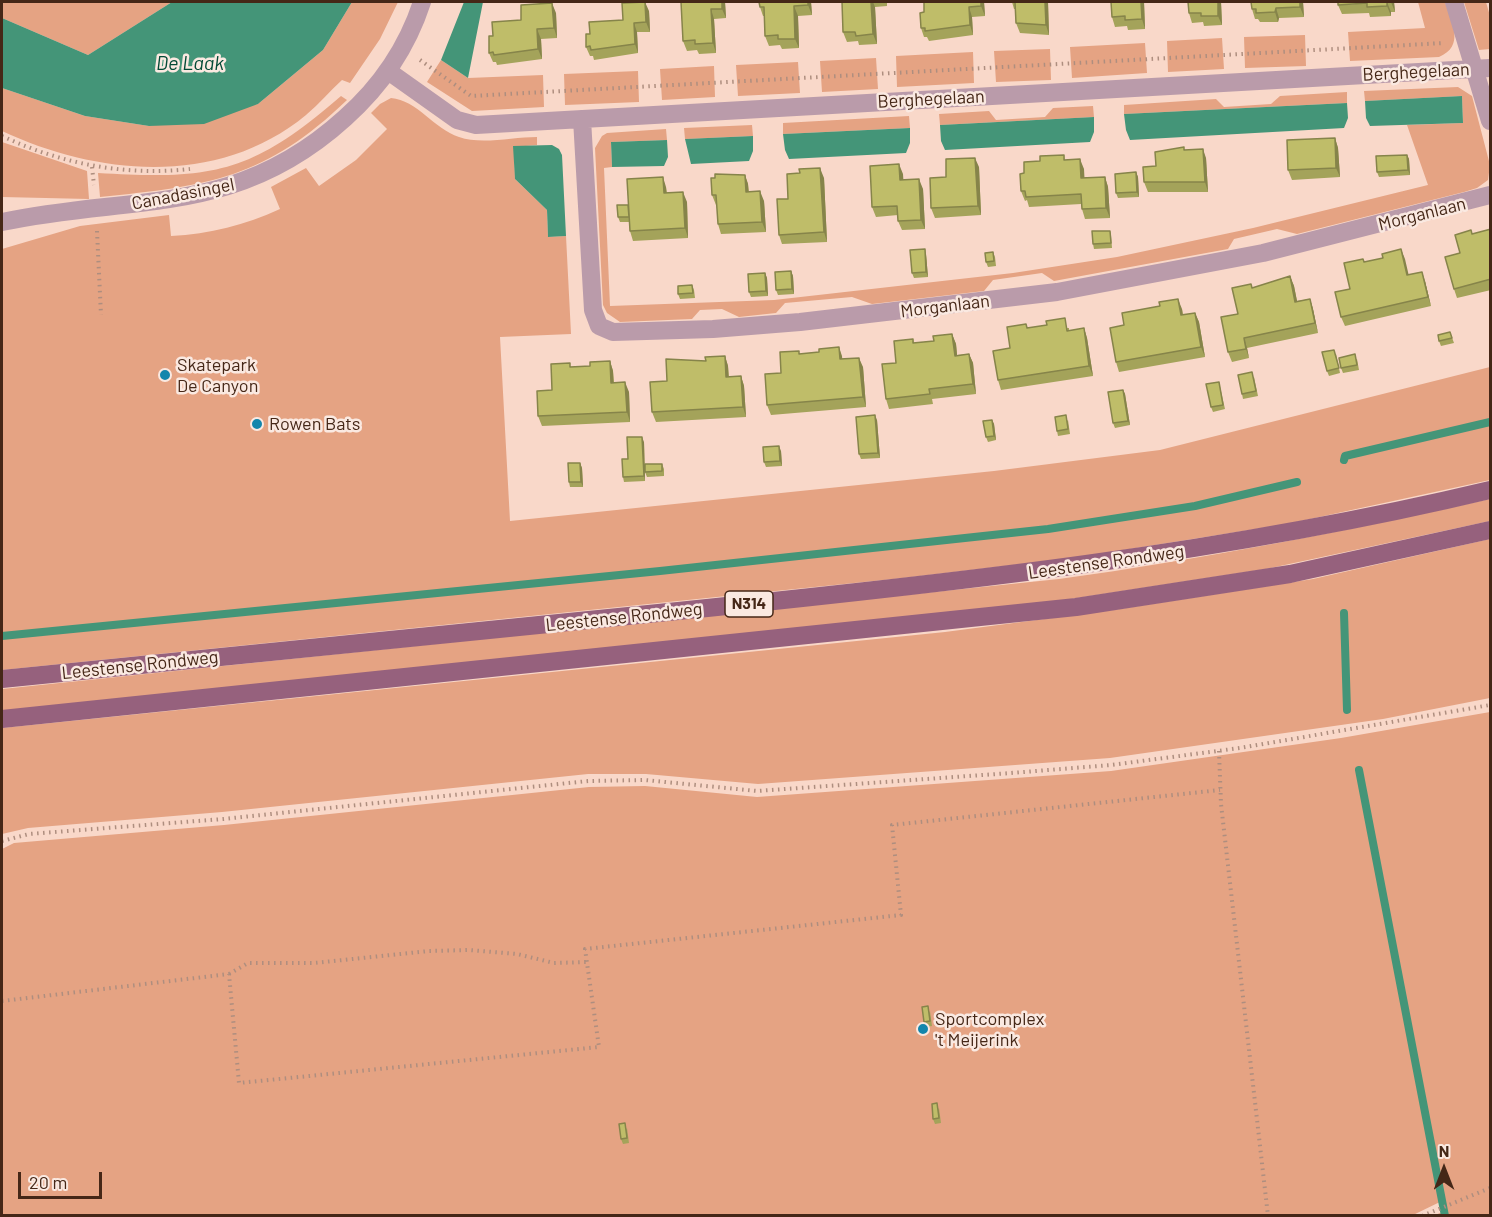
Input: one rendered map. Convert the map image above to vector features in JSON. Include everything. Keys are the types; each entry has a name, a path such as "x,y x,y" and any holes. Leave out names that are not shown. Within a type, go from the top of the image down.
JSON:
{"main road":[{"name":"Leestense Rondweg","path":"2,679 913,587 1071,568 1298,532 1491,490"},
{"name":"N314","path":"2,719 1076,607 1300,572 1491,530"}],"street":[{"name":"Canadasingel","path":"3,222 172,200 214,192 256,178 325,136 362,102 388,71 402,47 422,2"},
{"path":"1454,2 1467,42 1483,68 1491,121"},
{"name":"Berghegelaan","path":"388,71 457,120 467,124 1483,68"},
{"name":"Morganlaan","path":"582,119 592,310 600,326 613,332 713,329 800,322 1057,292 1263,253 1491,195"}],"path":[{"name":"Berghegelaan","path":"402,47 471,96 1467,42"},
{"path":"2,136 31,149 92,167 143,171 197,168"},
{"path":"92,167 100,315"},
{"path":"2,841 29,834 223,819 588,781 645,780 758,791 1100,766 1384,725 1491,705"},
{"path":"1219,750 1220,790 1268,1215"},
{"path":"229,974 239,1083 599,1047 585,949 901,915 892,825 1220,790"},
{"path":"2,1001 229,974 248,963 314,963 429,951 469,950 517,954 554,963 587,962"},
{"path":"1422,1215 1491,1188"}],"shaded area":[{"path":"2,2 172,2 88,55 2,18"},
{"path":"352,2 398,2 380,39 350,83 342,80 306,115 272,138 235,154 197,164 157,167 117,165 78,158 2,131 2,88 85,116 149,126 258,104 323,50"},
{"path":"1418,2 1445,2 1454,33 1452,47 1447,52 1439,57 1350,61 1348,32 1425,28"},
{"path":"1464,2 1486,2 1490,16 1490,49 1479,50"},
{"path":"1305,35 1306,66 1245,68 1244,37"},
{"path":"1222,38 1224,69 1168,72 1167,41"},
{"path":"1145,43 1147,73 1072,78 1070,47"},
{"path":"1050,49 1051,80 996,82 994,51"},
{"path":"973,52 974,83 897,87 896,56"},
{"path":"876,58 878,89 822,92 820,61"},
{"path":"441,60 468,78 543,75 544,107 472,111 427,82"},
{"path":"798,62 800,93 738,96 736,65"},
{"path":"714,66 715,97 662,100 660,69"},
{"path":"638,71 639,102 565,105 564,74"},
{"path":"1458,87 1472,96 1490,165 1488,180 1477,188 1464,192 1297,234 1277,229 1234,239 1228,249 1054,281 1042,273 993,280 984,291 872,304 852,297 785,303 776,313 739,317 722,309 700,310 692,319 620,322 607,313 603,305 595,148 602,136 607,133 666,129 667,140 611,142 612,167 604,168 610,306 774,300 1013,273 1117,257 1253,228 1428,185 1407,125 1463,123 1462,96 1365,101 1364,91"},
{"path":"1347,92 1347,103 1124,114 1124,105 1216,99 1224,107 1271,104 1280,96"},
{"path":"341,96 347,100 290,147 234,174 173,188 100,197 98,173 172,175 230,166 256,156 282,142"},
{"path":"391,98 409,104 441,128 459,137 487,141 537,137 537,145 514,147 515,179 547,210 548,237 566,236 571,334 500,337 510,521 994,471 1160,450 1490,367 1490,480 1287,524 1073,558 903,578 2,670 2,249 80,226 169,215 171,236 213,231 267,215 280,209 271,187 306,168 319,186 356,160 387,129 371,113"},
{"path":"1093,106 1094,117 940,125 939,114 989,111 996,120 1045,117 1053,108"},
{"path":"909,116 910,128 783,134 783,123"},
{"path":"752,125 753,136 685,139 684,128"},
{"path":"2,142 87,171 89,199 2,197"},
{"path":"1490,499 1490,521 1266,569 1064,600 2,711 2,689 1059,579 1275,544"},
{"path":"1490,539 1490,698 1383,719 1110,758 758,784 646,774 588,774 222,812 28,828 2,834 2,728 945,632 1113,610 1313,579"},
{"path":"1490,712 1490,1215 1435,1215 1445,1211 1437,1172 1442,1201 1411,1216 2,1216 2,849 14,843 224,825 589,787 645,786 757,797 1111,771 1341,738"}],"water":[{"name":"De Laak","path":"172,2 352,2 323,50 258,104 204,124 149,126 85,116 2,88 2,18 88,55"},
{"path":"464,2 483,2 468,78 441,60"},
{"path":"1462,96 1463,123 1370,126 1366,118 1365,101"},
{"path":"1347,103 1348,118 1344,128 1130,140 1124,114"},
{"path":"1094,117 1094,132 1090,142 945,150 941,141 940,125"},
{"path":"910,128 910,143 906,153 789,159 783,134"},
{"path":"753,136 753,151 749,161 691,164 685,139"},
{"path":"667,140 668,157 664,166 612,167 611,142"},
{"path":"552,145 559,149 562,155 566,236 548,237 547,210 515,179 513,146"}],"building":[{"path":"645,2 646,22 634,23 635,44 591,50 590,46 586,47 586,34 590,34 589,22 623,20 622,3"},
{"path":"681,2 722,2 722,9 711,9 713,43 695,44 695,40 683,41"},
{"path":"759,2 808,2 808,5 794,6 795,39 778,39 778,35 765,36 764,7 760,7"},
{"path":"842,2 871,2 873,34 856,36 855,32 843,32"},
{"path":"924,2 981,2 981,6 969,7 970,25 925,31 925,28 921,28 920,13 924,12"},
{"path":"1015,2 1045,2 1046,25 1016,23"},
{"path":"1111,2 1141,2 1142,19 1125,20 1125,16 1112,17"},
{"path":"1188,2 1218,2 1218,16 1189,13"},
{"path":"1251,2 1300,2 1300,7 1276,8 1275,12 1256,13 1256,9 1252,9"},
{"path":"1338,2 1387,2 1387,6 1367,7 1367,3 1338,5"},
{"path":"552,3 554,28 537,29 538,49 494,55 493,52 489,53 489,36 493,36 492,22 521,20 521,5"},
{"path":"1335,138 1336,168 1288,170 1287,140"},
{"path":"1184,147 1184,150 1203,149 1205,182 1144,182 1143,167 1156,166 1155,152"},
{"path":"1064,155 1064,160 1080,159 1081,178 1105,177 1106,208 1082,209 1081,194 1026,197 1025,191 1021,191 1020,174 1024,173 1024,162 1040,161 1040,156"},
{"path":"1407,155 1408,170 1377,172 1376,156"},
{"path":"975,158 978,206 931,208 930,178 946,177 946,159"},
{"path":"899,164 900,180 919,179 921,220 898,221 897,206 872,207 870,166"},
{"path":"820,168 824,232 779,235 777,199 788,199 787,174 800,173 799,169"},
{"path":"1136,172 1137,192 1116,193 1115,174"},
{"path":"715,174 745,175 746,192 760,191 762,222 718,224 716,195 712,195 711,178 715,178"},
{"path":"663,177 664,193 683,192 685,228 630,231 627,179"},
{"path":"617,205 628,205 629,217 618,217"},
{"path":"1491,229 1491,279 1454,289 1445,257 1460,253 1455,235 1471,230 1472,234"},
{"path":"1092,231 1110,231 1111,243 1093,244"},
{"path":"925,249 926,272 912,273 910,250"},
{"path":"1401,249 1407,275 1422,272 1428,297 1341,317 1335,292 1350,289 1344,263 1383,258 1382,254"},
{"path":"993,252 994,261 986,262 985,253"},
{"path":"791,271 792,289 776,290 775,272"},
{"path":"765,273 766,291 749,292 748,274"},
{"path":"1290,276 1295,302 1310,299 1315,323 1244,338 1246,349 1228,352 1221,317 1238,314 1232,288 1251,284 1252,288"},
{"path":"692,285 693,293 678,294 678,286"},
{"path":"1178,299 1181,315 1195,313 1201,347 1116,362 1110,328 1124,325 1122,313 1160,306 1159,302"},
{"path":"1065,318 1067,331 1084,328 1089,366 998,380 993,351 1010,348 1007,327 1026,324 1027,328 1047,325 1046,321"},
{"path":"1450,332 1452,338 1439,341 1438,335"},
{"path":"952,334 955,356 969,354 973,384 929,389 930,394 886,399 882,364 896,363 894,341 913,339 913,343 934,341 933,336"},
{"path":"839,347 840,359 859,358 863,397 767,405 765,374 781,373 780,352 799,351 799,354"},
{"path":"1334,350 1339,368 1327,371 1322,352"},
{"path":"1355,354 1357,365 1341,368 1339,358"},
{"path":"725,356 726,377 741,376 743,407 652,412 650,382 667,381 666,359 706,361 705,357"},
{"path":"610,361 611,383 625,382 627,412 538,416 537,391 552,390 551,364 570,363 570,367 590,366 590,362"},
{"path":"1252,372 1256,391 1242,394 1238,375"},
{"path":"1219,382 1223,405 1211,407 1206,384"},
{"path":"1123,390 1128,421 1113,423 1108,392"},
{"path":"875,415 878,453 859,454 856,417"},
{"path":"1066,415 1068,429 1057,431 1055,417"},
{"path":"992,420 994,436 986,437 983,421"},
{"path":"627,437 642,437 644,476 623,477 622,459 628,459"},
{"path":"779,446 780,461 764,462 763,447"},
{"path":"568,463 580,463 581,482 569,482"},
{"path":"645,464 662,464 662,471 645,472"},
{"path":"928,1006 930,1021 924,1022 922,1007"},
{"path":"937,1103 939,1118 933,1119 932,1104"},
{"path":"625,1123 627,1138 621,1139 619,1124"}],"waterway":[{"path":"1344,460 1345,456 1490,422"},
{"path":"2,636 660,571 1048,529 1195,506 1297,482"},
{"path":"1344,613 1347,710"},
{"path":"1359,770 1445,1216"}],"place":[{"name":"Skatepark De Canyon","path":"165,375"},
{"name":"Rowen Bats","path":"257,424"},
{"name":"Sportcomplex 't Meijerink","path":"923,1029"}]}
